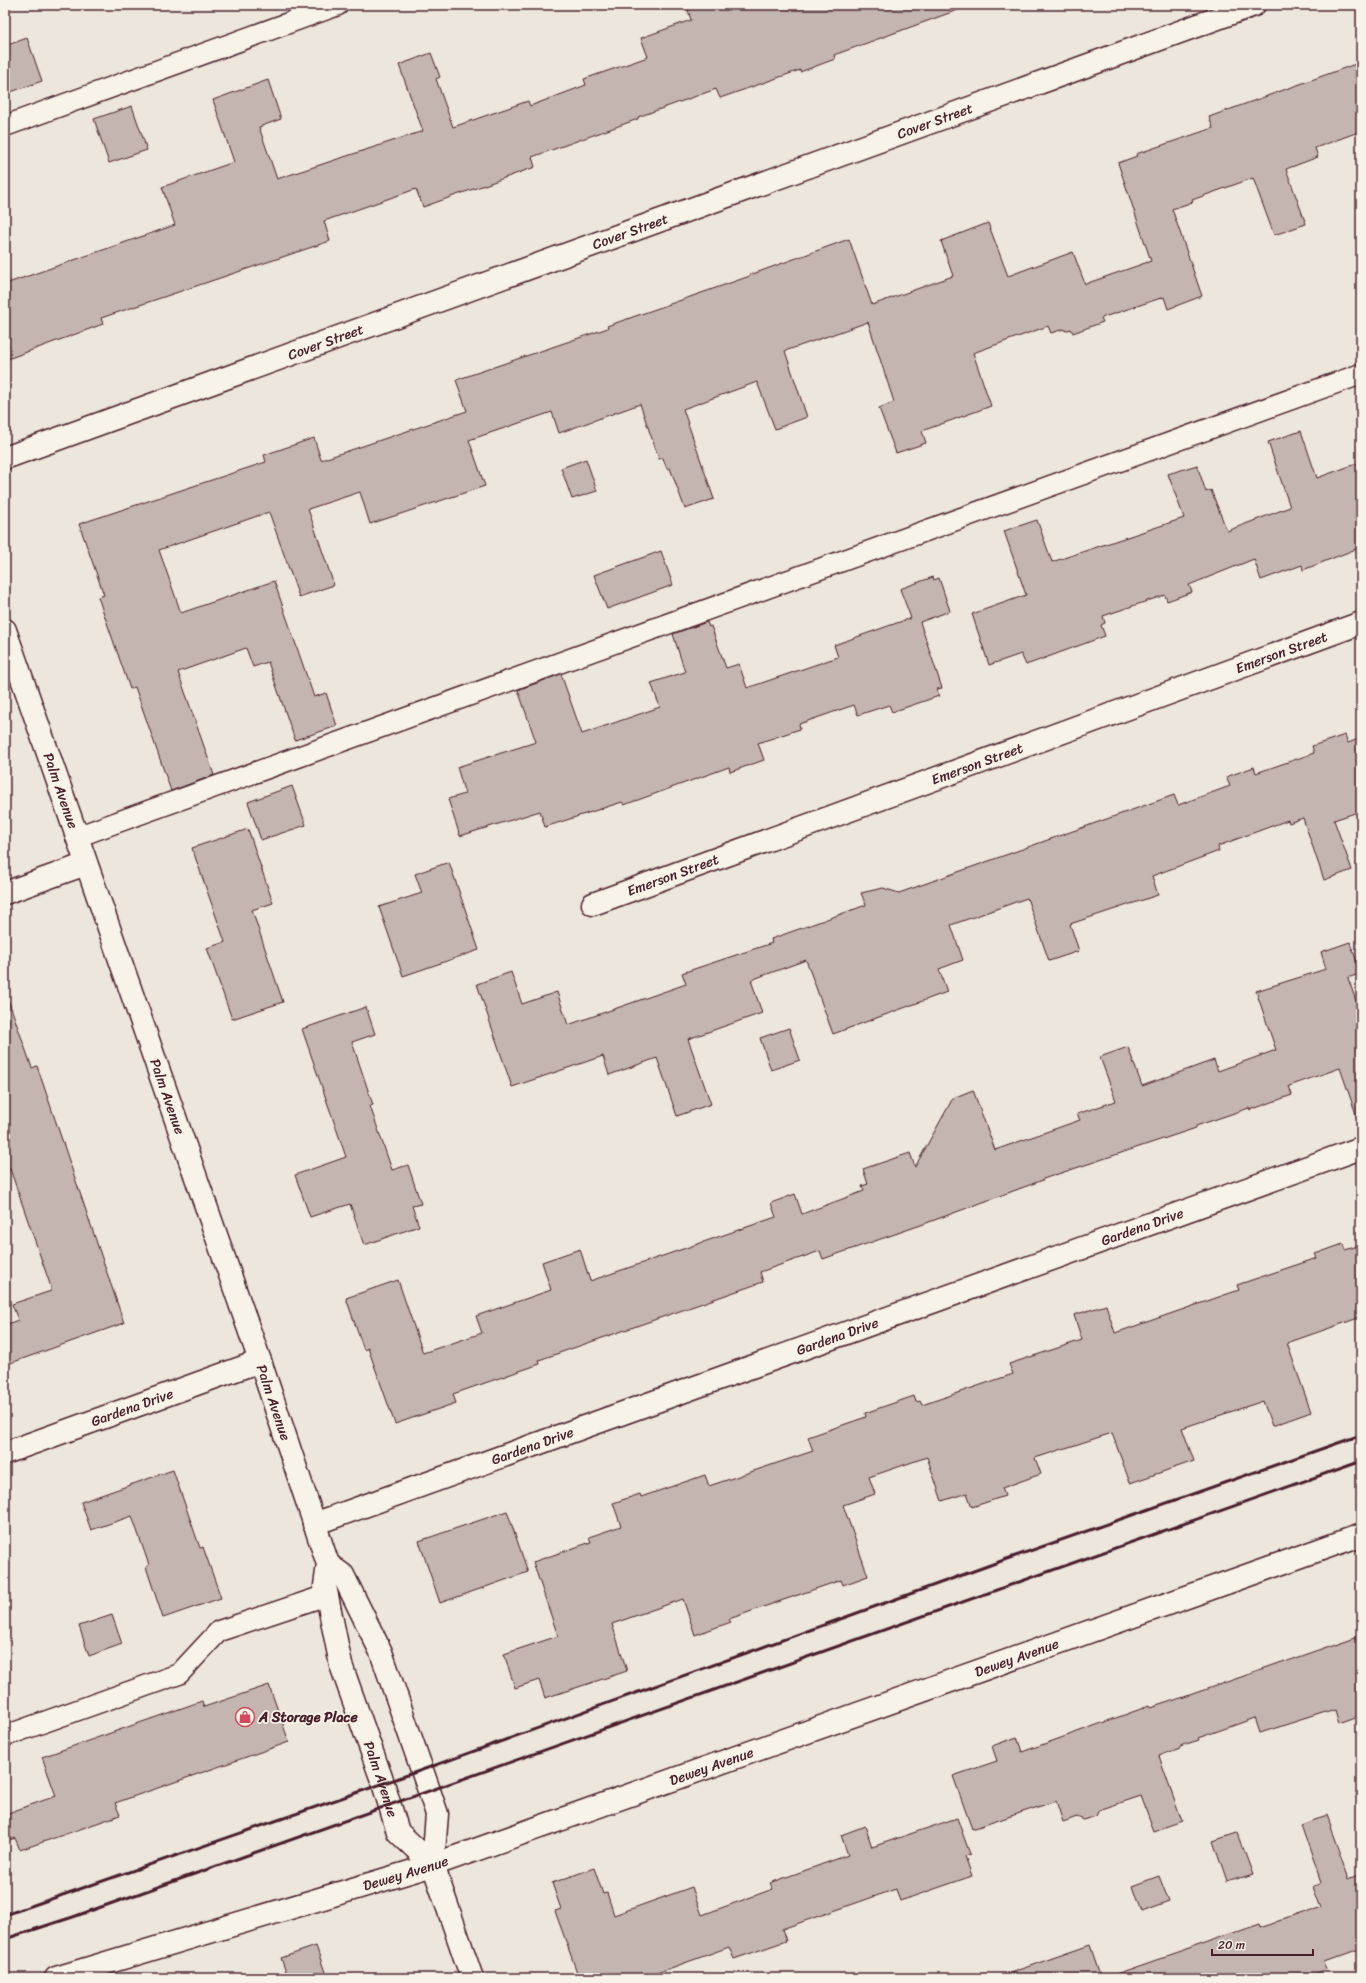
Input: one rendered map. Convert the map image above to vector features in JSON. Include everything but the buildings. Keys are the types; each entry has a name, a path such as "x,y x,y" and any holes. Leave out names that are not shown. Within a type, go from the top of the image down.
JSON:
{"street":[{"name":"Cover Street","path":"5,458 1254,5"},
{"name":"Emerson Street","path":"593,904 1361,623"},
{"name":"Palm Avenue","path":"5,630 260,1361 328,1564 325,1586 341,1665 383,1783 398,1832 433,1865"},
{"path":"5,893 86,864"},
{"name":"Gardena Drive","path":"314,1524 1361,1148"},
{"name":"Gardena Drive","path":"5,1453 260,1361"},
{"name":"Dewey Avenue","path":"56,1978 433,1865 1361,1536"},
{"name":"Palm Avenue","path":"328,1564 343,1575 381,1652 437,1814 433,1865 472,1978"}],"lane":[{"path":"5,126 338,5"},
{"path":"76,837 1361,374"},
{"path":"5,1736 179,1674 219,1631 327,1595"}],"railway":[{"path":"5,1915 422,1770 1004,1560 1361,1435"},
{"path":"5,1939 73,1917 1361,1461"}],"place":[{"name":"A Storage Place","path":"245,1717"}]}
